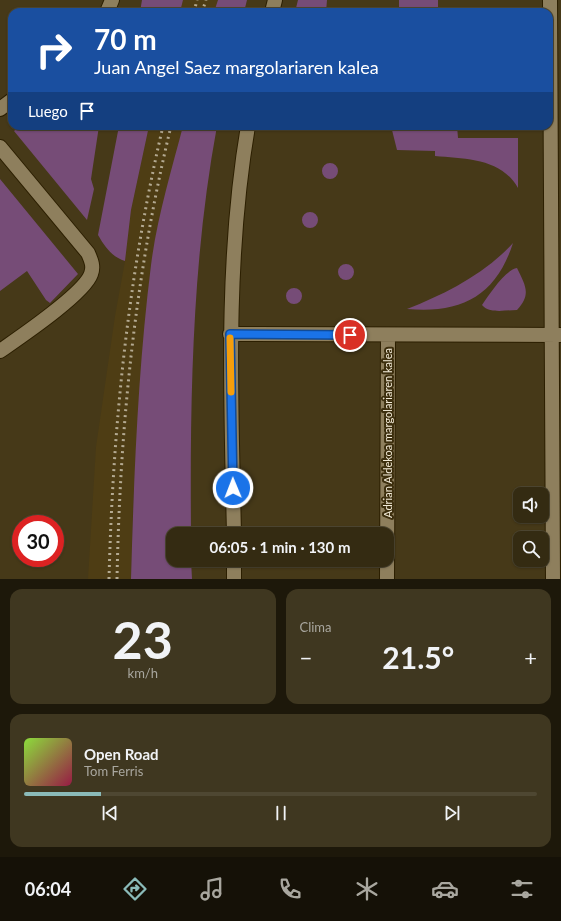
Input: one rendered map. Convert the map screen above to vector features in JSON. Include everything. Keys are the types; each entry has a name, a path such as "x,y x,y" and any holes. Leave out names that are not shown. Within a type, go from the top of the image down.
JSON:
{"street":[{"path":"234,527 230,334 239,200 248,130"},
{"path":"552,130 557,514 553,579"},
{"path":"0,147 88,253 92,264 92,272 84,286 57,309 0,351"},
{"path":"230,334 556,335"},
{"name":"Adrian Aldekoa margolariaren kalea","path":"387,579 388,335"},
{"path":"234,567 234,579"}],"shaded area":[{"path":"142,0 183,0 181,8 141,8"},
{"path":"183,0 218,0 215,8 181,8"},
{"path":"218,0 247,0 245,8 215,8"},
{"path":"298,0 327,0 326,8 296,8"},
{"path":"399,0 438,0 438,8 399,8"},
{"path":"98,130 91,179 94,189 87,220 14,131"},
{"path":"118,130 148,130 131,210 125,261 116,257 109,251 98,235"},
{"path":"148,130 182,130 151,264 144,337 133,503 131,579 88,579 96,447 115,316 125,261 131,210"},
{"path":"182,130 216,130 202,228 194,330 191,432 191,527 166,527 166,567 191,567 192,579 131,579 135,461 143,343 151,265 161,212"},
{"path":"392,130 457,130 458,138 518,138 518,188 511,178 492,165 459,158 435,156 435,151 397,150"},
{"path":"330,163 336,165 338,171 336,177 330,179 324,177 322,171 324,165"},
{"path":"0,179 78,274 50,303 46,300 27,271 0,291"},
{"path":"310,212 316,214 318,220 316,226 310,228 304,226 302,220 304,214"},
{"path":"513,243 506,261 497,276 474,298 460,304 444,308 426,310 407,309 450,290 477,274"},
{"path":"346,264 352,266 354,272 352,278 346,280 340,278 338,272 340,266"},
{"path":"517,268 526,289 526,294 522,304 517,310 493,311 485,308 482,305 502,278 507,273"},
{"path":"294,288 300,290 302,296 300,302 294,304 288,302 286,296 288,290"}],"railway":[{"path":"195,8 197,0"},
{"path":"203,8 206,0"},
{"path":"109,579 114,464 124,351 140,238 162,130"},
{"path":"117,579 122,465 132,351 148,238 158,182 170,130"}],"slow traffic":[{"path":"230,338 231,392"}],"route":[{"path":"233,488 230,334 350,335"}]}
